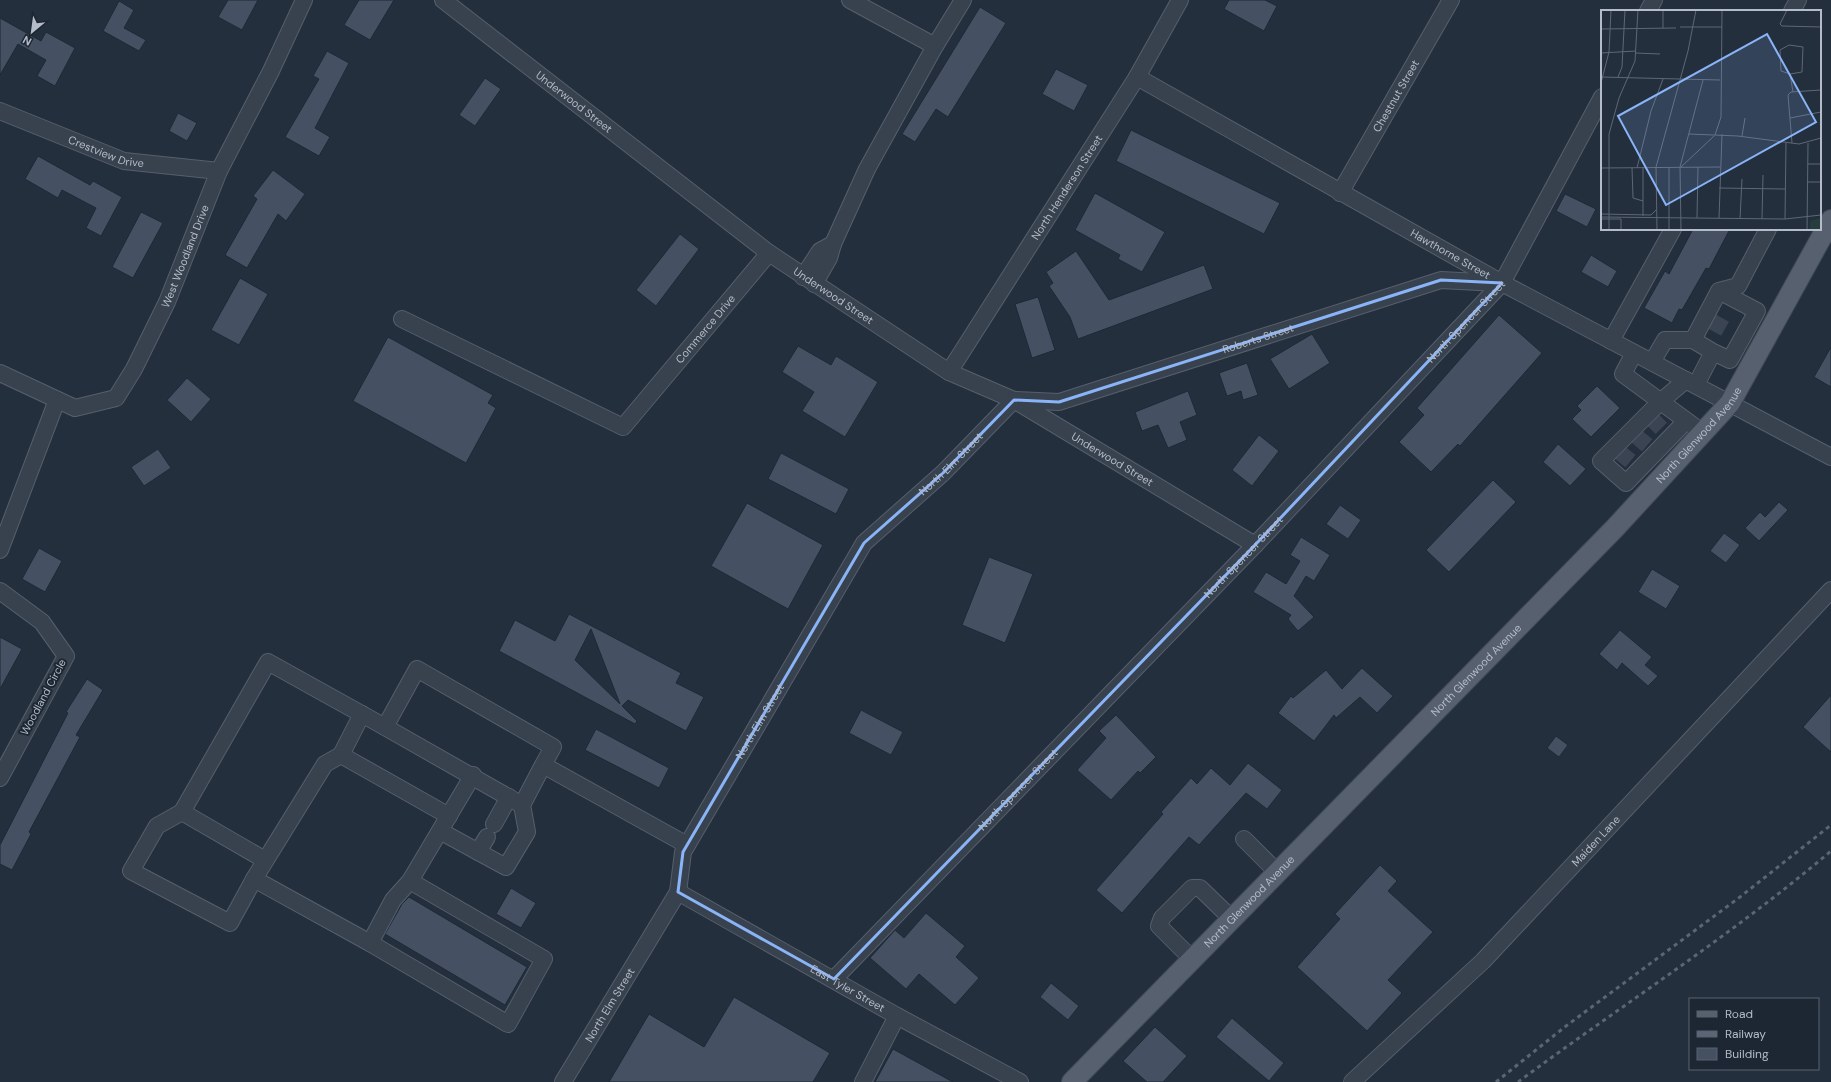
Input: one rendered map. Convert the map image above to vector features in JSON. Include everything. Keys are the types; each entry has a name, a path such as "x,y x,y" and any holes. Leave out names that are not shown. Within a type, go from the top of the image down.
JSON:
{"main road":[{"name":"North Glenwood Avenue","path":"1072,1082 1610,533 1730,403 1769,333 1823,228"}],"street":[{"name":"West Woodland Drive","path":"0,373 75,408 116,398 134,369 167,302 219,171 272,71 304,0"},
{"name":"Underwood Street","path":"443,0 769,252 809,280 949,372 1014,400 1255,545"},
{"path":"850,0 935,46"},
{"path":"809,280 820,251 833,244 867,170 935,46 963,0"},
{"name":"North Henderson Street","path":"949,372 1137,77 1180,0"},
{"name":"Chestnut Street","path":"1340,193 1451,0"},
{"path":"1649,10 1654,0"},
{"path":"1793,10 1798,0"},
{"name":"Hawthorne Street","path":"1137,77 1340,193 1502,283 1831,458"},
{"name":"North Spencer Street","path":"834,979 1255,545 1502,283 1601,99"},
{"name":"Crestview Drive","path":"0,111 124,161 219,171"},
{"path":"1612,341 1672,230"},
{"path":"1719,291 1738,286 1767,230"},
{"name":"Commerce Drive","path":"402,319 623,426 769,252"},
{"name":"Roberts Street","path":"1014,400 1059,402 1441,280 1502,283"},
{"path":"1693,340 1708,319 1719,291"},
{"path":"1652,362 1665,340 1693,340 1730,360 1736,340 1750,322 1756,311 1719,291"},
{"path":"1750,322 1769,333"},
{"path":"1736,340 1753,362"},
{"path":"1686,421 1668,434 1626,483 1601,461 1633,433 1660,402 1691,383 1713,352"},
{"path":"1634,353 1623,374 1702,433"},
{"path":"0,550 57,400"},
{"name":"North Elm Street","path":"563,1082 678,892 683,852 864,543 943,473 1014,400"},
{"path":"1636,470 1648,492"},
{"name":"Woodland Circle","path":"0,590 42,622 66,656 0,778"},
{"name":"Maiden Lane","path":"1352,1082 1483,961 1831,590"},
{"path":"362,714 341,755 325,764 265,860 230,923 131,871 157,826 182,812 268,662 473,775 516,801 527,832 506,867 440,831"},
{"path":"385,727 417,669 552,747 543,765 516,801 490,830 478,852"},
{"path":"341,755 449,816"},
{"path":"543,765 687,845"},
{"path":"370,943 393,900 410,881 473,775"},
{"path":"182,812 265,860"},
{"path":"1244,839 1277,872"},
{"path":"254,879 370,943 508,1024 544,959 410,881"},
{"path":"1192,959 1159,926 1162,918 1192,888 1200,888 1232,919"},
{"name":"East Tyler Street","path":"678,892 897,1016 1020,1082"},
{"path":"863,1082 897,1016"}],"highlighted area":[{"path":"1441,280 1502,283 1255,545 834,979 678,892 683,852 864,543 943,473 1014,400 1059,402"}],"building":[{"path":"228,0 258,0 242,30 218,17"},
{"path":"359,0 394,0 370,40 344,25"},
{"path":"1229,0 1265,0 1277,6 1264,31 1224,9"},
{"path":"119,1 134,10 124,28 146,40 139,51 103,31"},
{"path":"980,7 1006,23 948,117 936,109 915,142 902,134"},
{"path":"0,18 41,41 46,32 75,48 55,86 37,76 46,60 18,44 0,75"},
{"path":"327,51 349,63 315,128 330,137 319,156 285,137 319,79 313,76"},
{"path":"1056,69 1088,85 1074,111 1042,94"},
{"path":"485,78 501,89 475,126 459,115"},
{"path":"178,113 197,123 187,141 169,131"},
{"path":"1131,130 1280,203 1264,234 1116,161"},
{"path":"38,156 90,185 93,181 122,197 101,236 86,228 96,208 62,190 58,198 25,179"},
{"path":"273,170 305,194 286,221 278,214 247,268 225,255 257,199 253,196"},
{"path":"1095,193 1165,232 1142,272 1118,259 1120,255 1075,230"},
{"path":"1565,194 1596,209 1587,227 1556,211"},
{"path":"141,212 163,223 133,278 112,267"},
{"path":"1692,230 1729,230 1709,269 1706,268 1682,310 1679,309 1672,323 1644,308 1665,271 1669,274"},
{"path":"680,234 699,249 656,306 636,290"},
{"path":"1076,251 1109,300 1204,265 1213,289 1078,339 1070,317 1049,286 1053,283 1046,272"},
{"path":"1591,255 1617,271 1608,287 1581,272"},
{"path":"240,278 268,294 239,345 211,330"},
{"path":"1038,297 1055,350 1032,358 1015,304"},
{"path":"1499,315 1542,353 1460,446 1458,444 1431,472 1399,442 1424,415 1417,408"},
{"path":"1312,334 1330,363 1289,389 1270,359"},
{"path":"388,337 493,395 488,403 496,408 466,463 353,401"},
{"path":"798,346 831,365 836,356 878,382 845,437 802,411 814,392 782,372"},
{"path":"1831,347 1831,387 1814,377"},
{"path":"1247,363 1258,395 1243,400 1241,391 1227,396 1219,373"},
{"path":"187,378 211,399 191,422 167,400"},
{"path":"1597,386 1620,408 1591,437 1572,419 1581,410 1577,406"},
{"path":"1188,391 1197,415 1180,422 1187,440 1168,448 1158,425 1142,431 1135,412"},
{"path":"1259,435 1279,451 1252,486 1232,470"},
{"path":"1558,444 1586,469 1570,486 1543,462"},
{"path":"158,449 171,468 144,486 131,467"},
{"path":"781,453 849,489 836,514 768,479"},
{"path":"1493,480 1516,502 1449,572 1426,550"},
{"path":"1779,502 1788,510 1759,541 1745,528 1760,512 1765,517"},
{"path":"747,503 823,545 788,609 711,566"},
{"path":"1340,505 1361,520 1348,539 1326,524"},
{"path":"1724,533 1740,545 1726,563 1710,551"},
{"path":"1301,537 1330,555 1314,581 1306,576 1294,596 1314,617 1298,631 1288,619 1291,615 1253,592 1266,572 1286,584 1300,561 1290,555"},
{"path":"39,548 62,561 45,592 22,579"},
{"path":"989,557 1033,574 1005,643 962,625"},
{"path":"1652,569 1680,586 1666,609 1638,592"},
{"path":"569,614 681,673 676,683 704,697 686,731 628,700 622,706 637,721 635,724 499,651 515,620 555,641","holes":["591,629 620,704 575,660"]},
{"path":"1620,630 1652,657 1645,665 1658,676 1648,686 1622,663 1617,670 1599,654"},
{"path":"0,637 22,649 0,689"},
{"path":"1362,668 1393,696 1377,713 1360,697 1336,718 1334,715 1314,741 1278,713 1291,696 1293,698 1326,670 1342,689"},
{"path":"87,679 103,690 76,735 80,737 29,832 31,834 12,870 0,864 0,845 68,713 66,712"},
{"path":"1831,695 1831,752 1803,727"},
{"path":"861,710 903,732 891,755 849,733"},
{"path":"1116,715 1156,757 1140,773 1138,771 1111,800 1077,770 1106,738 1099,731"},
{"path":"596,729 669,768 659,788 585,750"},
{"path":"1556,736 1568,745 1559,757 1547,748"},
{"path":"1248,763 1282,790 1267,809 1246,793 1199,845 1189,837 1122,913 1096,890 1163,814 1161,812 1191,778 1197,784 1211,768 1230,785"},
{"path":"1380,865 1397,881 1388,891 1433,932 1388,980 1402,993 1367,1031 1297,967 1340,919 1335,914"},
{"path":"511,888 536,903 521,928 496,914"},
{"path":"409,897 527,967 505,1005 385,934 402,904"},
{"path":"926,913 965,946 956,957 979,978 955,1005 919,974 906,989 870,958 895,930 904,938"},
{"path":"1051,983 1079,1006 1068,1020 1040,997"},
{"path":"734,997 830,1053 813,1082 609,1082 649,1014 704,1047"},
{"path":"1232,1018 1284,1063 1269,1081 1216,1037"},
{"path":"1155,1027 1187,1056 1163,1082 1147,1082 1123,1061"},
{"path":"893,1049 953,1082 875,1082"}],"tunnel":[{"path":"1711,321 1731,332"},
{"path":"1650,417 1665,432"},
{"path":"1635,435 1649,447"},
{"path":"1618,451 1634,464"}],"railway":[{"path":"1496,1082 1566,1026 1740,897 1831,825"},
{"path":"1518,1082 1716,941 1831,851"}]}
